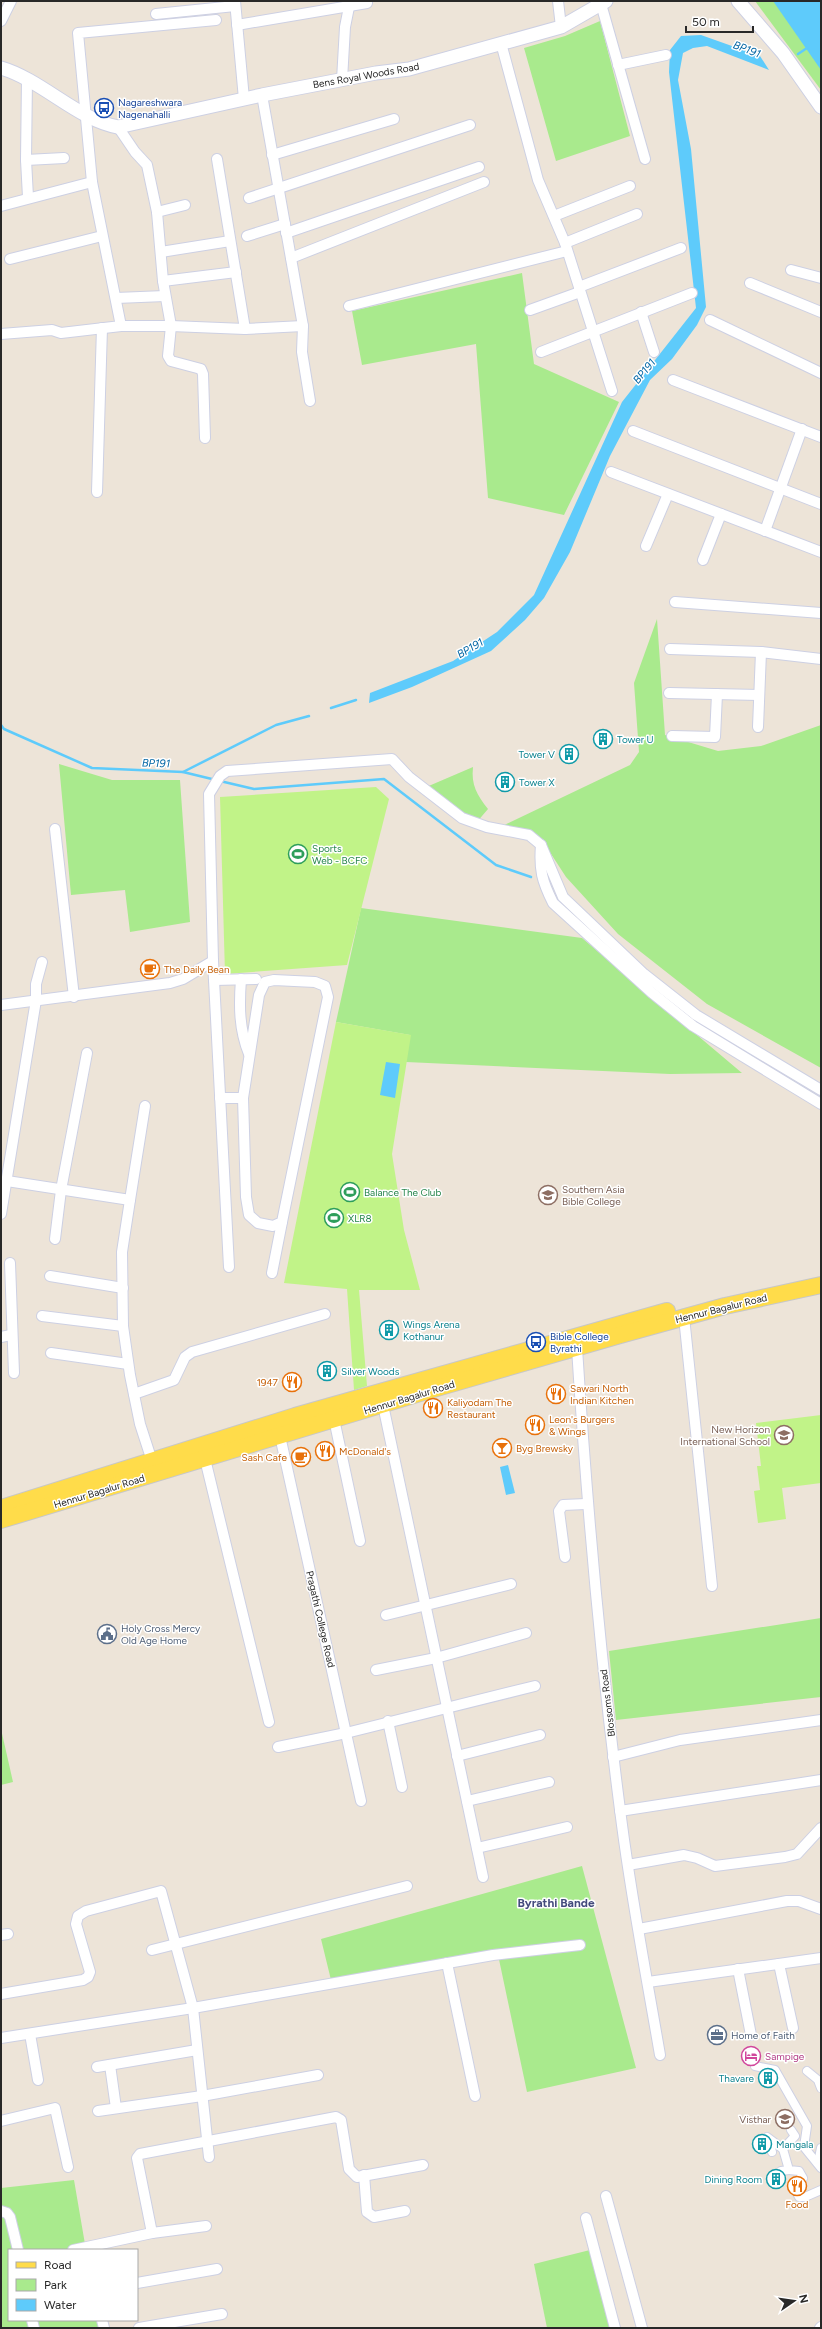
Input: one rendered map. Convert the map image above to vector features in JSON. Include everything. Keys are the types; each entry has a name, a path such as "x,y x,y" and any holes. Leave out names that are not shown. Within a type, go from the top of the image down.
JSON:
{"main road":[{"name":"Hennur Bagalur Road","path":"1,1520 334,1419 578,1348 607,1333 712,1298 821,1274"},
{"name":"Hennur Bagalur Road","path":"1,1508 295,1416 607,1333 684,1317 725,1306 821,1285"}],"street":[{"path":"1,21 11,1"},
{"path":"558,1 561,27"},
{"path":"738,1 783,53 821,107"},
{"path":"156,14 235,3 244,99"},
{"path":"237,25 367,3"},
{"path":"604,3 618,65 645,159"},
{"name":"Bens Royal Woods Road","path":"118,127 262,95 409,69 561,27 604,3"},
{"path":"342,80 342,59 349,7"},
{"path":"121,326 92,182 78,33 216,20"},
{"path":"500,43 538,180 566,247 612,391"},
{"path":"618,65 666,55"},
{"path":"1,68 28,78 103,124 118,127 134,152 147,165 157,212 163,281 171,326 168,356 170,360 201,369 203,374 205,438"},
{"path":"28,78 26,160 28,197"},
{"path":"262,95 303,326 302,352 310,401"},
{"path":"272,155 394,119"},
{"path":"248,198 470,125"},
{"path":"26,160 64,158"},
{"path":"217,159 245,329"},
{"path":"247,236 285,229 479,167"},
{"path":"1,206 28,197 92,182"},
{"path":"291,258 484,182"},
{"path":"554,216 630,186"},
{"path":"157,212 185,206"},
{"path":"349,306 566,247 637,214"},
{"path":"10,259 102,236"},
{"path":"161,252 230,241"},
{"path":"530,310 681,248"},
{"path":"791,270 821,278"},
{"path":"163,281 236,272"},
{"path":"750,284 821,312"},
{"path":"541,352 593,333 641,312 692,293"},
{"path":"116,298 165,296"},
{"path":"641,312 654,352"},
{"path":"710,320 821,373"},
{"path":"1,334 52,330 61,333 121,326 171,326 245,329 303,326"},
{"path":"97,492 102,328"},
{"path":"673,380 802,429 821,438"},
{"path":"765,531 782,490 802,429"},
{"path":"632,431 821,504"},
{"path":"611,472 821,552"},
{"path":"646,546 668,494"},
{"path":"703,560 721,514"},
{"path":"675,602 821,613"},
{"path":"670,649 761,652 821,659"},
{"path":"758,727 761,652"},
{"path":"669,693 759,695"},
{"path":"672,736 715,737 717,694"},
{"path":"229,1267 213,960 209,794 220,776 227,771 392,760 410,777 462,818 487,827 529,835 541,845 563,897 644,974 696,1015 821,1090"},
{"path":"55,829 74,997"},
{"path":"541,845 540,867 553,903 651,992 687,1021 821,1104"},
{"path":"1,1005 74,997 170,983 182,979 213,960"},
{"path":"1,1214 36,1000 36,984 42,962"},
{"path":"241,979 239,1005 242,1036 249,1054"},
{"path":"214,980 256,979"},
{"path":"272,1273 328,997 325,986 315,982 274,980 265,982 258,995 242,1098 246,1197 250,1215 258,1223 266,1225 273,1226 282,1222"},
{"path":"55,1239 62,1190 87,1053"},
{"path":"791,1086 798,1076"},
{"path":"220,1098 242,1098"},
{"path":"145,1106 122,1252 123,1326 134,1394 152,1461"},
{"path":"7,1181 130,1200"},
{"path":"10,1263 14,1373"},
{"path":"50,1276 123,1288"},
{"path":"134,1394 174,1380 185,1357 192,1352 325,1314"},
{"path":"42,1316 123,1326"},
{"path":"684,1317 712,1586"},
{"path":"1,1337 12,1335"},
{"name":"Blossoms Road","path":"578,1348 586,1504 613,1757 628,1865 660,2055"},
{"path":"51,1353 128,1364"},
{"path":"383,1405 483,1877"},
{"path":"334,1419 360,1541"},
{"name":"Pragathi College Road","path":"280,1436 362,1801"},
{"path":"205,1459 269,1722"},
{"path":"565,1557 559,1511 563,1505 586,1504"},
{"path":"386,1615 511,1584"},
{"path":"376,1670 436,1658 526,1634"},
{"path":"278,1747 346,1733 388,1721 535,1686"},
{"path":"613,1757 680,1740 821,1720"},
{"path":"388,1721 402,1787"},
{"path":"458,1756 540,1735"},
{"path":"620,1811 821,1780"},
{"path":"467,1801 549,1782"},
{"path":"477,1848 566,1827"},
{"path":"628,1865 684,1855 697,1858 715,1866 785,1857 796,1854 821,1828"},
{"path":"152,1950 407,1886"},
{"path":"1,1994 83,1980 88,1977 90,1972 76,1924 78,1916 86,1911 162,1891 192,2008 209,2157"},
{"path":"639,1929 787,1901 799,1901 821,1909"},
{"path":"1,2038 192,2008 447,1963 580,1945"},
{"path":"648,1982 821,1958"},
{"path":"447,1963 475,2096"},
{"path":"779,1964 793,2028"},
{"path":"738,1969 751,2035"},
{"path":"30,2034 38,2080"},
{"path":"97,2068 197,2050"},
{"path":"110,2065 116,2108"},
{"path":"755,2066 775,2070 788,2090 806,2126 804,2147 819,2166"},
{"path":"807,2071 818,2080 821,2088"},
{"path":"98,2110 202,2096 318,2075"},
{"path":"1,2121 55,2108 68,2167"},
{"path":"152,2233 138,2164 138,2155 336,2117 341,2120 349,2169 357,2177 423,2165"},
{"path":"791,2130 796,2136 784,2149 785,2171 798,2171 803,2178"},
{"path":"770,2144 784,2149"},
{"path":"819,2166 821,2148"},
{"path":"364,2176 368,2212 370,2215 374,2217 404,2211"},
{"path":"797,2193 799,2197 805,2198 821,2190"},
{"path":"606,2196 642,2328"},
{"path":"1,2211 7,2212 10,2217 18,2249"},
{"path":"586,2218 615,2328"},
{"path":"87,2249 152,2233 206,2226"},
{"path":"138,2283 217,2269"},
{"path":"139,2328 222,2314"}],"green space":[{"path":"755,1 821,1 821,90"},
{"path":"600,21 630,136 556,161 524,48 565,36"},
{"path":"522,273 534,364 619,402 564,515 488,498 476,344 362,365 352,311"},
{"path":"657,619 665,735 718,751 761,746 821,725 821,1068 707,1004 618,934 566,877 542,840 496,829 630,765 639,752 634,683"},
{"path":"59,764 112,780 180,780 190,922 130,932 125,890 71,895"},
{"path":"473,767 474,785 488,809 476,823 424,788"},
{"name":"Sports Web - BCFC","path":"376,787 389,799 347,965 225,974 220,797"},
{"path":"361,908 582,938 742,1073 670,1074 406,1062 410,1035 336,1022"},
{"name":"Balance The Club","path":"336,1022 411,1035 392,1154 404,1230 420,1290 359,1290 367,1386 354,1390 347,1289 284,1283"},
{"path":"821,1415 821,1483 782,1488 786,1519 758,1523 754,1491 760,1490 757,1466 761,1466 756,1423"},
{"path":"821,1618 821,1697 616,1720 609,1651"},
{"path":"1,1729 13,1782 1,1785"},
{"path":"582,1866 636,2068 527,2092 497,1950 331,1980 321,1939"},
{"path":"74,2180 86,2249 8,2249 8,2321 97,2321 99,2328 1,2328 1,2188"},
{"path":"594,2249 613,2328 547,2328 534,2264"}],"water":[{"path":"773,1 821,1 821,70"},
{"path":"701,35 760,56 769,70 707,46 693,48 683,53 678,80 691,149 706,307 697,325 672,359 650,380 610,456 570,552 544,598 525,620 491,651 412,687 369,703 370,693 453,661 497,632 534,595 622,402 696,308 669,72 670,50 681,36"},
{"path":"386,1062 400,1064 395,1098 380,1095"},
{"path":"508,1465 515,1493 506,1495 500,1467"}],"waterway":[{"name":"BP191","path":"798,54 807,48"},
{"path":"331,708 356,700"},
{"name":"BP191","path":"1,725 4,729 92,768 183,772 276,725 309,716"},
{"path":"183,772 216,780"},
{"path":"220,781 254,789 384,779 496,865 531,877"}],"place":[{"name":"Nagareshwara Nagenahalli","path":"104,108"},
{"name":"Tower U","path":"603,739"},
{"name":"Tower V","path":"569,754"},
{"name":"Tower X","path":"505,782"},
{"name":"Sports Web - BCFC","path":"298,854"},
{"name":"The Daily Bean","path":"150,969"},
{"name":"Balance The Club","path":"350,1192"},
{"name":"Southern Asia Bible College","path":"548,1195"},
{"name":"XLR8","path":"334,1218"},
{"name":"Wings Arena Kothanur","path":"389,1330"},
{"name":"Bible College Byrathi","path":"536,1342"},
{"name":"Silver Woods","path":"327,1371"},
{"name":"1947","path":"292,1382"},
{"name":"Sawari North Indian Kitchen","path":"556,1394"},
{"name":"Kaliyodam The Restaurant","path":"433,1408"},
{"name":"Leon's Burgers & Wings","path":"535,1425"},
{"name":"New Horizon International School","path":"784,1435"},
{"name":"Byg Brewsky","path":"502,1448"},
{"name":"McDonald's","path":"325,1451"},
{"name":"Sash Cafe","path":"301,1457"},
{"name":"Holy Cross Mercy Old Age Home","path":"107,1634"},
{"name":"Home of Faith","path":"717,2035"},
{"name":"Sampige","path":"751,2056"},
{"name":"Thavare","path":"768,2078"},
{"name":"Visthar","path":"785,2119"},
{"name":"Mangala","path":"762,2144"},
{"name":"Dining Room","path":"776,2179"},
{"name":"Food","path":"797,2186"}],"district":[{"name":"Byrathi Bande","path":"556,1903"}]}
